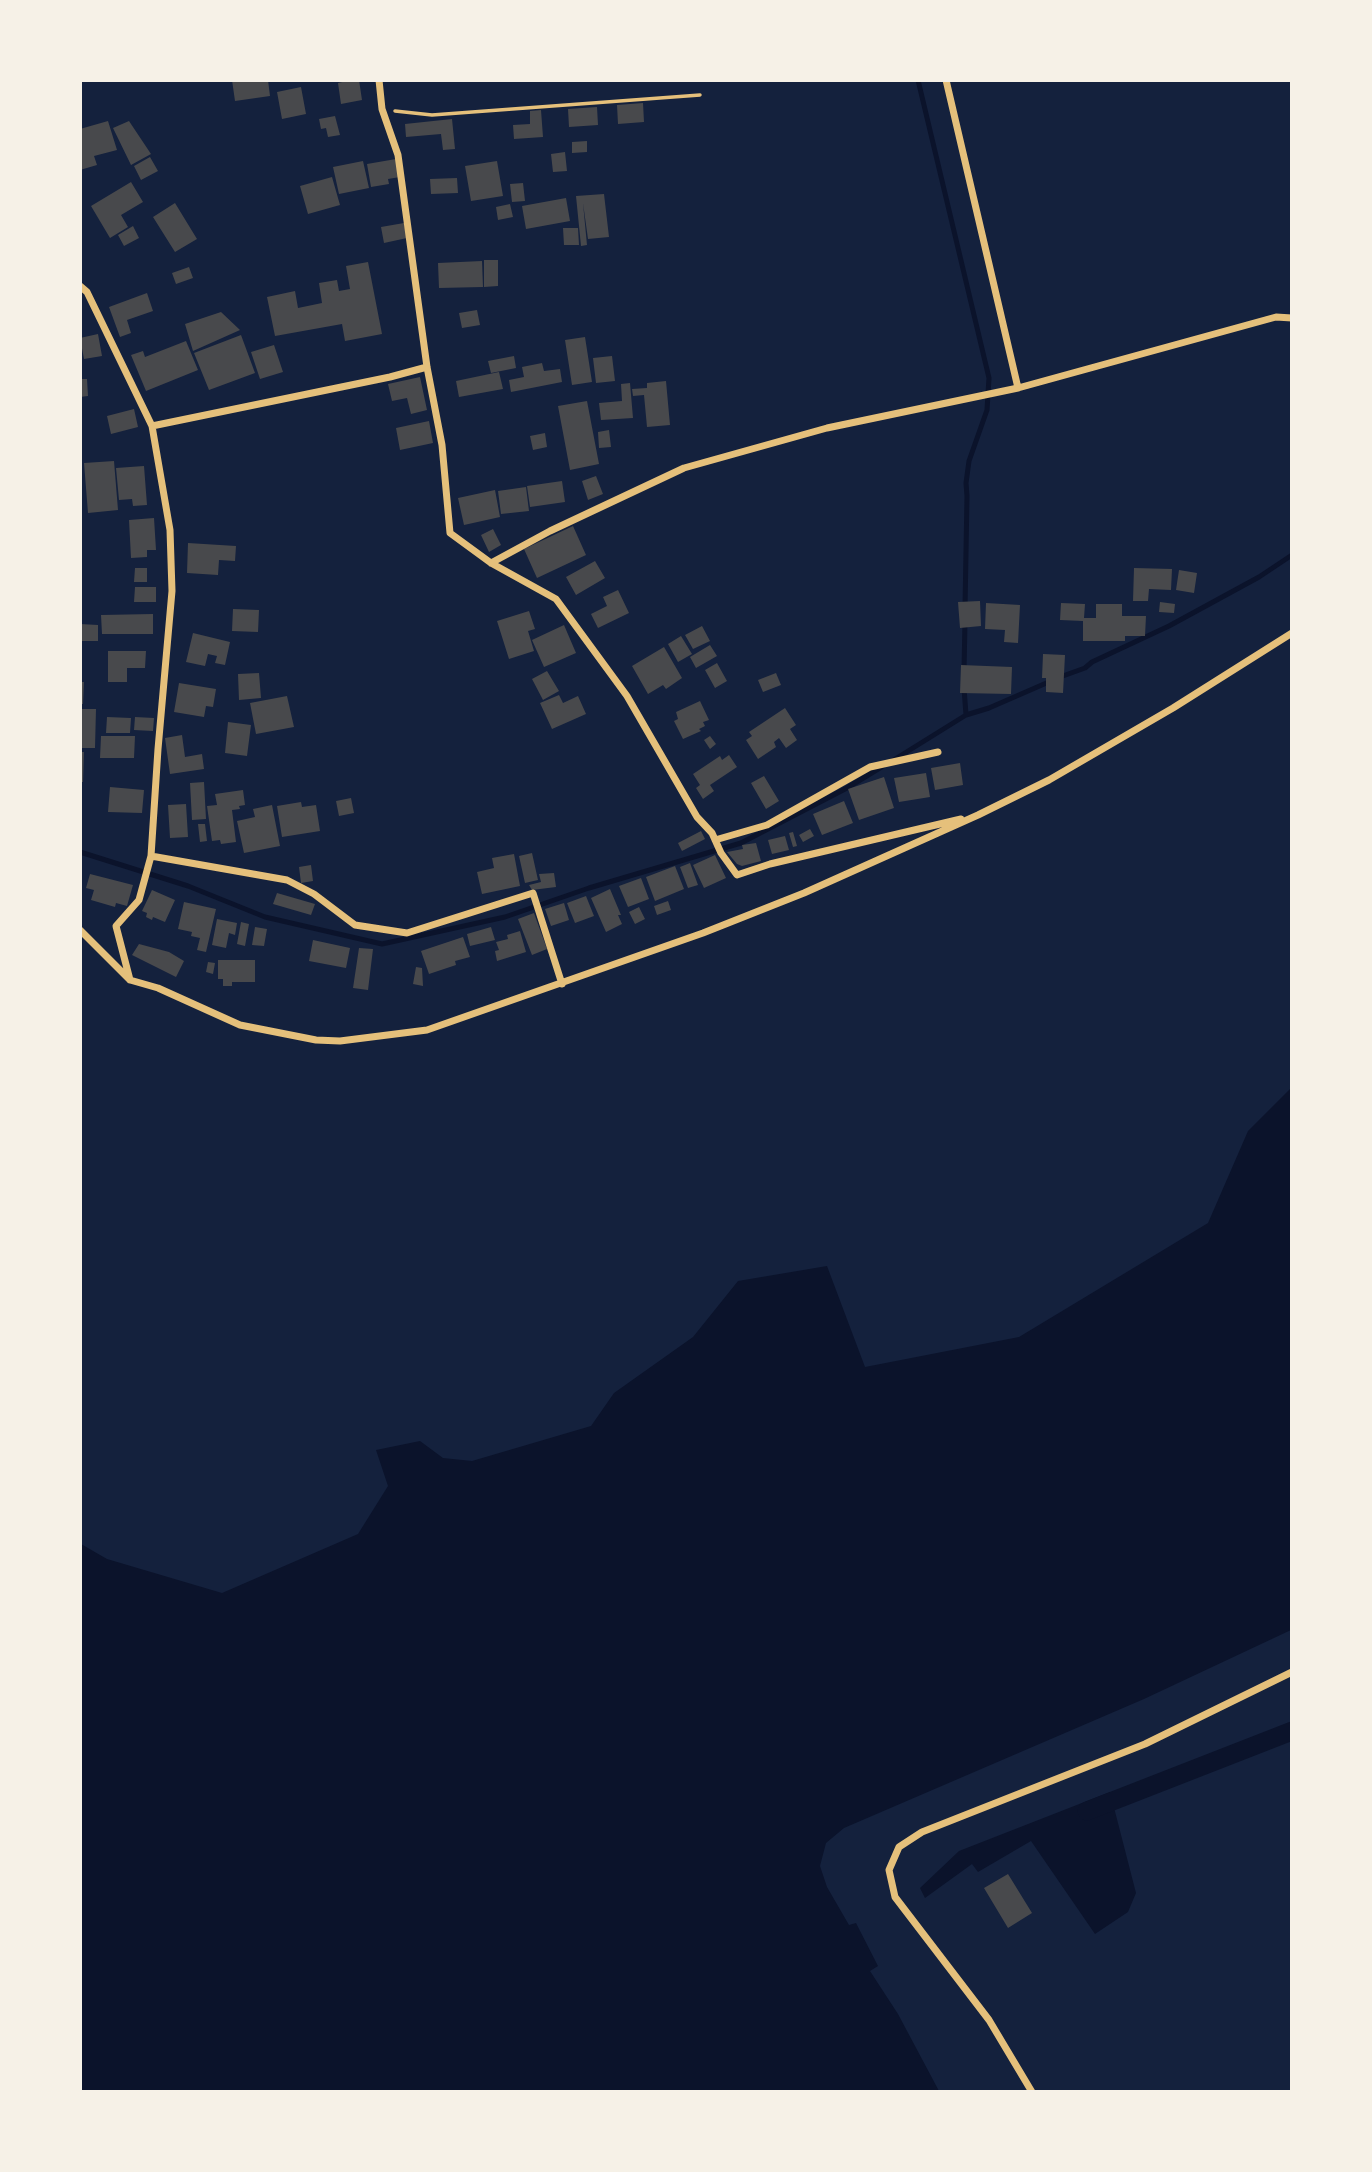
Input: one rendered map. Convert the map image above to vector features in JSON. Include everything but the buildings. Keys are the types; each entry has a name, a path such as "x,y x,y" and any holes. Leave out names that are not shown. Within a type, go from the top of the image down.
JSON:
{"street":[{"path":"379,80 382,109 398,155 427,367 442,445 450,533 491,563 556,599 627,696 697,817 712,833 721,853 737,875 770,864 978,815"},
{"path":"946,80 1018,387"},
{"path":"80,286 87,292 152,426 170,530 172,591 151,856 139,900 116,926 130,980"},
{"path":"491,563 550,531 684,468 827,428 1018,387 1276,317 1292,317"},
{"path":"152,426 427,367"},
{"path":"80,930 130,980 158,988 240,1025 316,1040 340,1041 427,1030 703,933 804,893 978,815 1049,780 1162,715 1292,633"},
{"path":"715,840 767,825 870,767 938,752"},
{"path":"151,856 287,880 314,894 355,925 407,933 533,893 562,984"},
{"path":"1032,2091 989,2020 895,1898 888,1870 899,1847 922,1832 1145,1744 1292,1672"}],"path":[{"path":"382,109 432,115 700,95"}],"water":[{"path":"1291,1088 1291,1630 1144,1699 844,1828 826,1843 820,1866 827,1887 849,1925 856,1923 878,1966 870,1971 898,2014 939,2091 81,2091 81,1544 107,1559 222,1593 358,1534 388,1486 376,1450 420,1441 443,1458 472,1461 591,1426 614,1393 693,1337 738,1281 827,1266 865,1367 1019,1337 1208,1223 1248,1131"},
{"path":"1110,1792 1136,1893 1128,1912 1095,1934 1031,1841 978,1872 972,1864 925,1898 920,1888 959,1851"}],"waterway":[{"path":"918,80 989,378 987,410 969,461 966,483 965,608"},
{"path":"1060,677 1085,668 1092,662 1169,626 1259,577 1292,555"},
{"path":"964,671 965,621"},
{"path":"892,761 966,715 1051,681"},
{"path":"964,688 966,715"},
{"path":"80,852 188,886 265,917 382,944 505,917 589,888 741,843 847,788 883,766"},
{"path":"1087,1811 1292,1731"}]}
